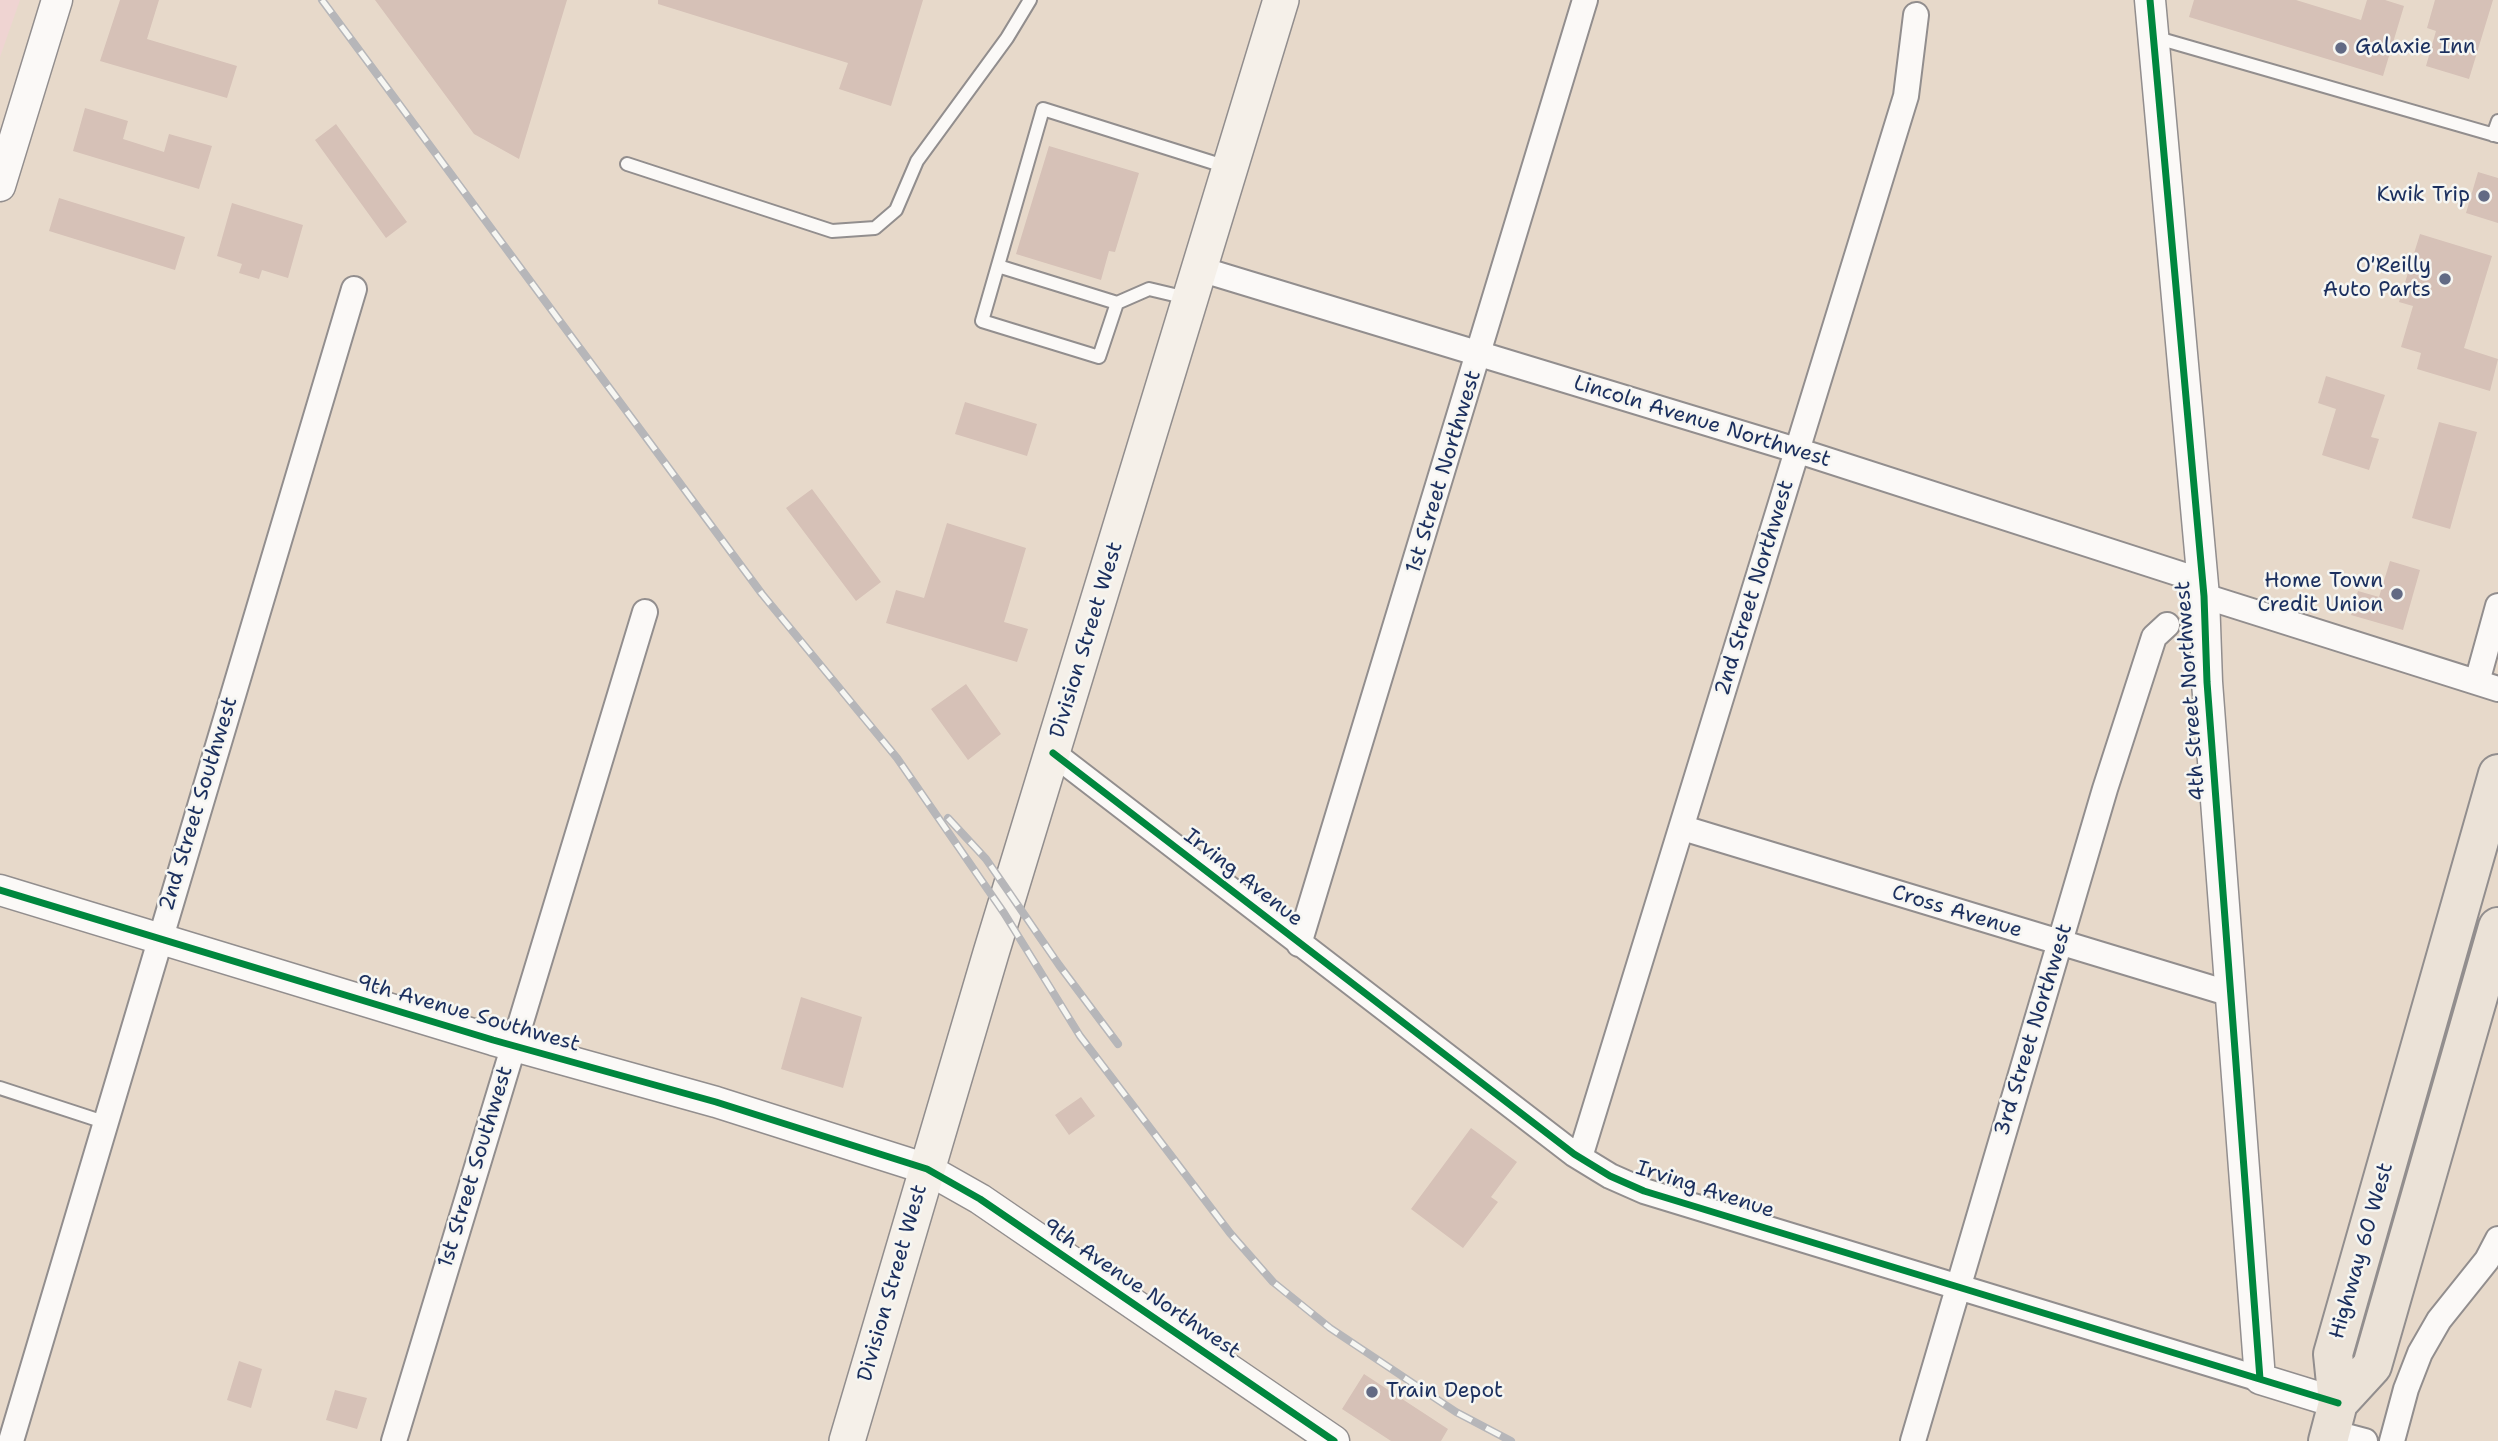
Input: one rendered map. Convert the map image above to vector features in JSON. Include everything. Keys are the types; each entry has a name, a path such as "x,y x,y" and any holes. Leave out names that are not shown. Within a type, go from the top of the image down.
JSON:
{"main road":[{"name":"Division Street West","path":"847,1441 1281,0"},
{"name":"Highway 60 West","path":"2340,1429 2333,1354 2498,774"},
{"name":"Highway 60 West","path":"2340,1429 2372,1366 2498,927"}],"street":[{"path":"0,186 57,0"},
{"name":"1st Street Northwest","path":"1299,944 1480,354 1585,0"},
{"name":"4th Street Northwest","path":"2150,0 2203,589 2207,682 2260,1379"},
{"name":"2nd Street Northwest","path":"1580,1157 1906,96 1916,8"},
{"name":"Lincoln Avenue Northwest","path":"1195,283 1480,354 1796,450 2487,685"},
{"name":"2nd Street Southwest","path":"12,1441 104,1122 354,289"},
{"path":"2487,685 2498,606"},
{"name":"1st Street Southwest","path":"394,1441 645,612"},
{"name":"3rd Street Northwest","path":"1913,1441 2060,943 2154,637 2167,625"},
{"name":"Irving Avenue","path":"1053,753 1299,944 1610,1177 1644,1191 2260,1379 2340,1429"},
{"name":"Cross Avenue","path":"1683,828 2231,994"},
{"name":"9th Avenue Southwest","path":"0,890 158,941 512,1046 716,1102 927,1169"},
{"name":"9th Avenue Northwest","path":"927,1169 979,1199 1334,1441"},
{"path":"2392,1441 2420,1353 2439,1320 2487,1260 2498,1239"}],"lane":[{"path":"627,164 832,231 875,228 896,210 917,161 1007,38 1030,0"},
{"path":"2154,37 2496,135 2498,121"},
{"path":"1117,303 1099,357 982,321 1043,109 1230,168"},
{"path":"998,266 1117,303 1149,289 1195,283"},
{"path":"0,1088 104,1122"}],"shaded area":[{"path":"0,0 20,0 0,57"}],"building":[{"path":"120,0 159,0 147,39 237,66 227,98 100,61"},
{"path":"375,0 567,0 519,159 474,134"},
{"path":"658,0 923,0 891,106 839,89 848,63 658,4"},
{"name":"Galaxie Inn","path":"2194,0 2296,0 2361,20 2367,0 2385,0 2404,6 2383,76 2189,17"},
{"path":"2435,0 2493,0 2469,79 2426,66 2436,31 2427,28"},
{"path":"85,108 128,121 123,139 164,152 169,134 212,146 199,189 73,151"},
{"path":"336,124 407,222 386,238 315,140"},
{"path":"1049,146 1139,173 1115,252 1109,251 1101,280 1016,254"},
{"name":"Kwik Trip","path":"2478,172 2498,178 2498,223 2466,213"},
{"path":"59,198 185,237 175,270 49,231"},
{"path":"232,203 303,225 288,278 262,270 259,279 239,273 242,264 217,256"},
{"path":"2420,234 2492,256 2464,348 2498,359 2490,391 2417,369 2421,353 2401,347 2413,306 2399,302"},
{"path":"2326,376 2385,395 2371,437 2379,439 2369,470 2322,455 2336,409 2318,403"},
{"path":"965,402 1037,424 1027,456 955,434"},
{"path":"2439,422 2477,432 2450,529 2412,518"},
{"path":"812,489 881,582 856,601 786,508"},
{"path":"947,523 1026,548 1004,622 1028,629 1017,662 886,623 896,590 924,598"},
{"name":"Home Town Credit Union","path":"2390,561 2420,570 2403,630 2351,615 2358,591 2379,597"},
{"path":"966,684 1001,734 968,760 931,709"},
{"path":"801,997 862,1017 843,1088 781,1069"},
{"path":"1081,1097 1095,1116 1069,1135 1055,1115"},
{"path":"1471,1128 1517,1162 1491,1197 1498,1202 1463,1248 1411,1209"},
{"path":"239,1361 262,1369 251,1408 227,1400"},
{"name":"Train Depot","path":"1364,1374 1448,1429 1441,1441 1391,1441 1342,1409"},
{"path":"335,1390 367,1398 357,1429 326,1420"}],"railway":[{"path":"322,0 762,594 897,758 1004,913 1080,1036 1230,1233 1273,1282 1330,1328 1456,1412 1511,1441"},
{"path":"948,818 986,859 1059,965 1118,1044"}],"cycle path":[{"path":"2150,0 2204,596 2207,682 2260,1379"},
{"path":"1053,753 1574,1154 1610,1176 1644,1191 2338,1403"},
{"path":"0,890 493,1040 716,1102 927,1169 980,1199 1334,1441"}],"place":[{"name":"Galaxie Inn","path":"2341,48"},
{"name":"Kwik Trip","path":"2484,196"},
{"name":"O'Reilly Auto Parts","path":"2445,279"},
{"name":"Home Town Credit Union","path":"2397,594"},
{"name":"Train Depot","path":"1372,1392"}]}
